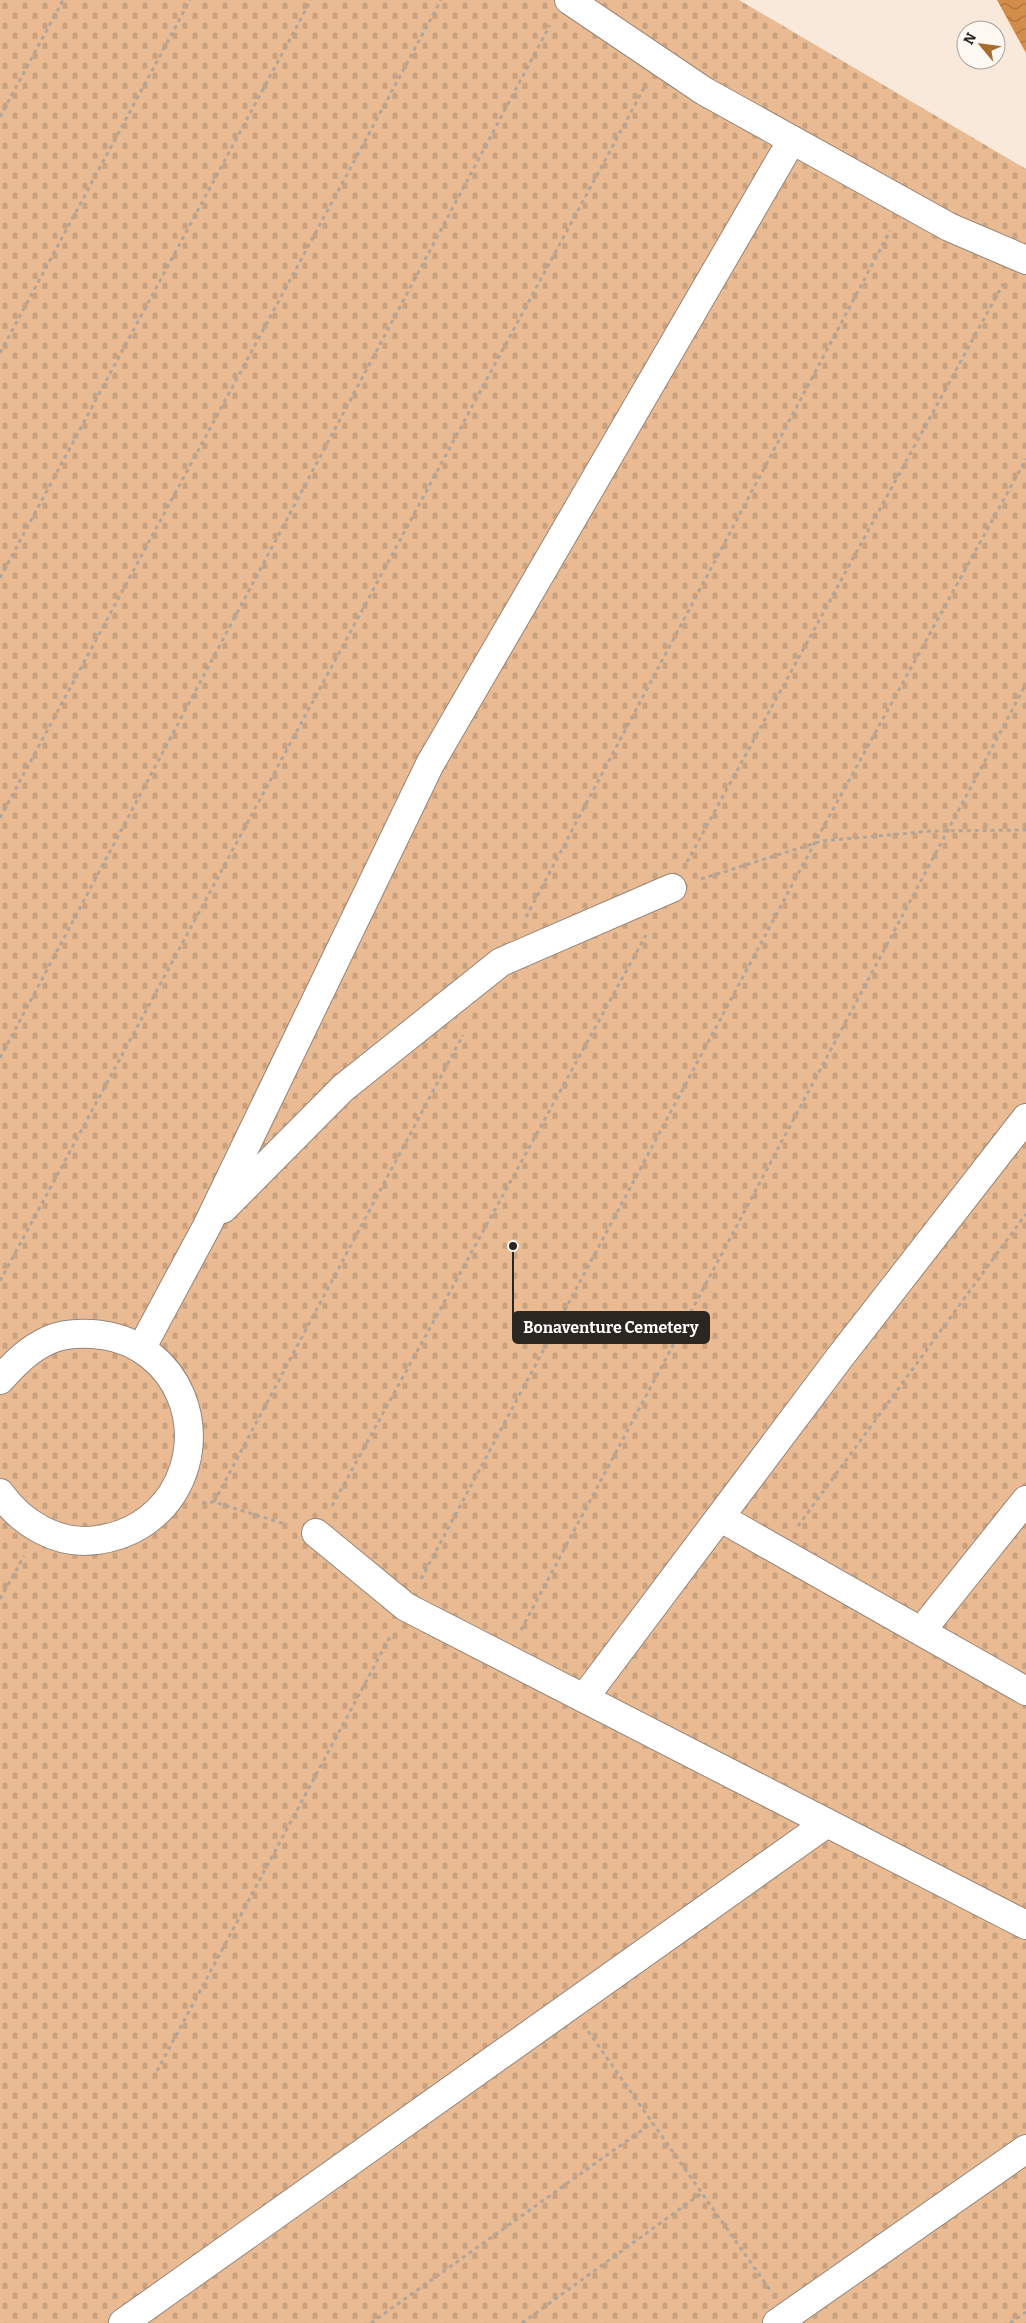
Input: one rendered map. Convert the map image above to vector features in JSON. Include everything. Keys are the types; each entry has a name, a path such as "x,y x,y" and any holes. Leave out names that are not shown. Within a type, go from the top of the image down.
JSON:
{"lane":[{"path":"561,9 659,61 704,92 949,227 1022,259"},
{"path":"141,1349 207,1226 430,764 792,140"},
{"path":"207,1226 343,1088 501,962 672,888"},
{"path":"584,1698 840,1357 1026,1118"},
{"path":"0,1380 21,1356 51,1339 85,1332 119,1337 149,1354 173,1378 187,1410 190,1444 182,1478 163,1507 145,1522 123,1534 96,1540 67,1539 40,1530 12,1510 0,1493"},
{"path":"922,1630 1026,1500"},
{"path":"721,1518 922,1630 1026,1691"},
{"path":"316,1533 406,1607 1026,1925"},
{"path":"124,2323 827,1823"},
{"path":"782,2319 1026,2149"}],"path":[{"path":"0,117 63,0"},
{"path":"0,353 190,0"},
{"path":"0,578 311,0"},
{"path":"0,818 441,0"},
{"path":"0,1058 561,9"},
{"path":"0,1281 659,61"},
{"path":"525,919 905,203"},
{"path":"672,888 1022,259"},
{"path":"157,2070 814,844 1026,459"},
{"path":"506,1658 1026,684"},
{"path":"672,888 822,841 947,830 1026,830"},
{"path":"163,1507 214,1502 316,1533 648,932"},
{"path":"214,1502 464,1032"},
{"path":"779,1550 1026,1214"},
{"path":"0,1599 40,1530"},
{"path":"570,2006 702,2193 782,2319"},
{"path":"371,2323 652,2123"},
{"path":"522,2323 702,2193"},
{"path":"1010,2323 1026,2312"}],"green space":[{"path":"0,0 739,0 1026,169 1026,2323 0,2323"}],"water":[{"path":"997,0 1026,0 1026,53"}],"place":[{"name":"Bonaventure Cemetery","path":"513,1246"}]}
